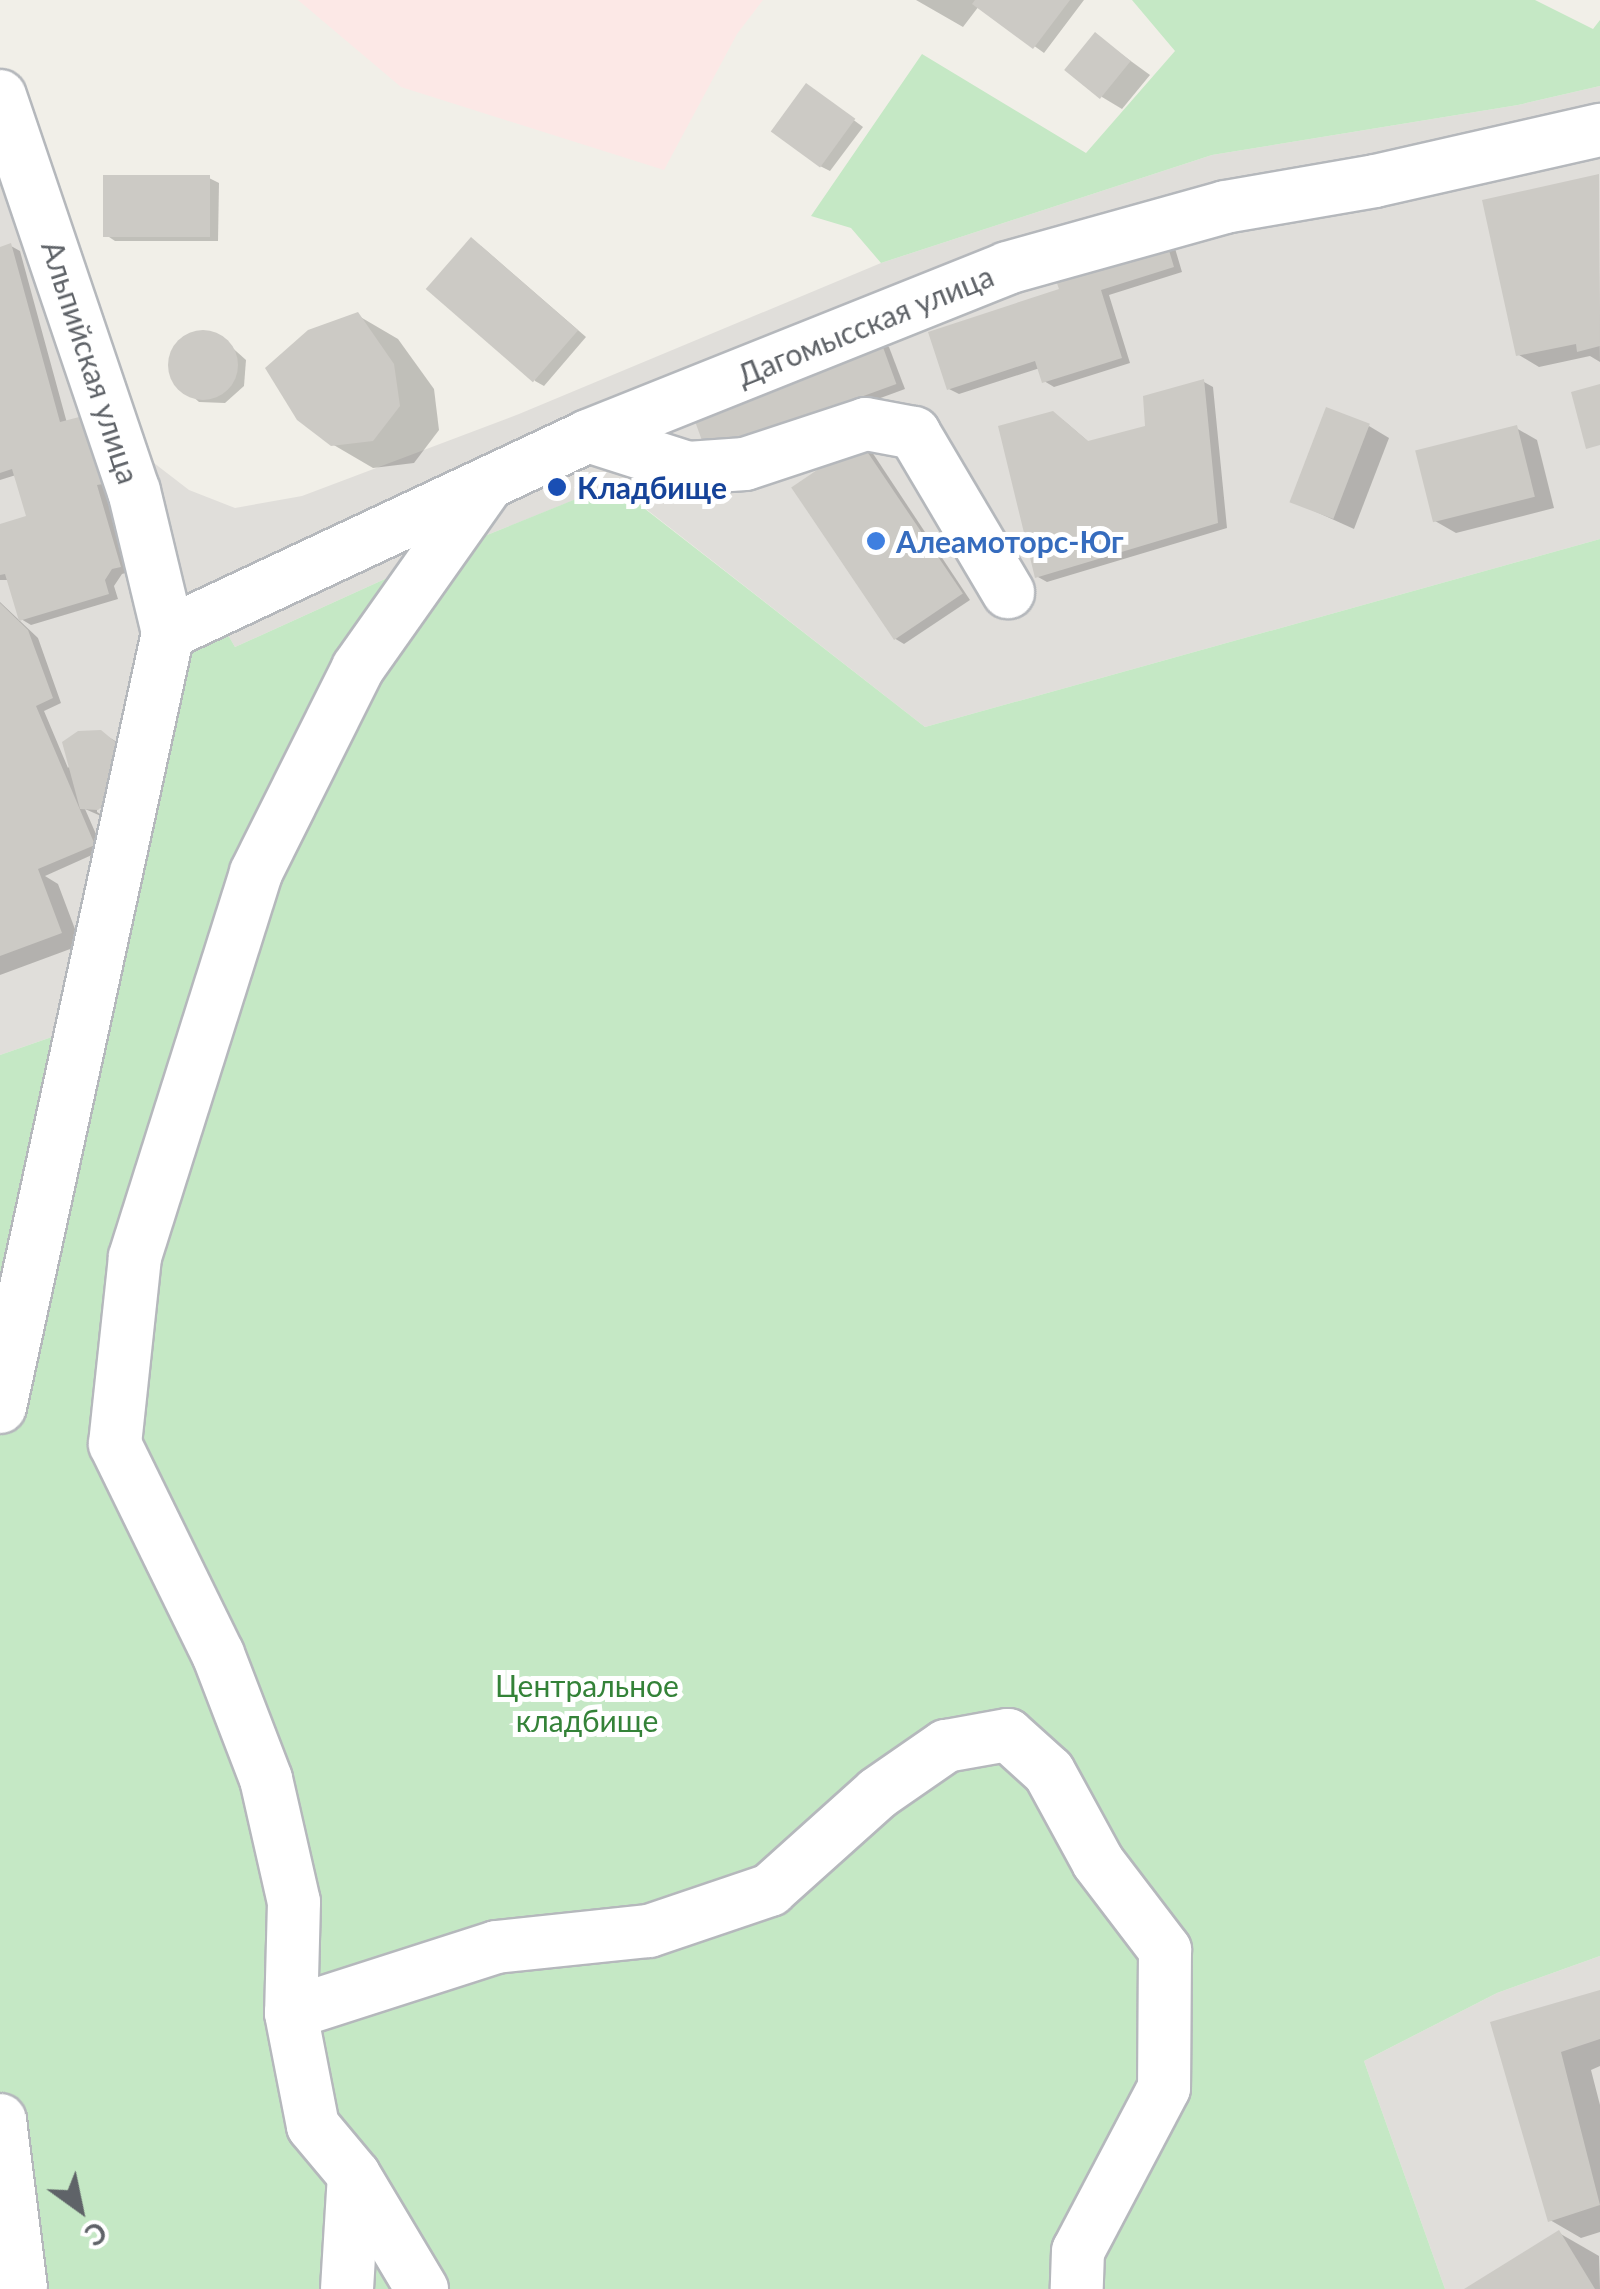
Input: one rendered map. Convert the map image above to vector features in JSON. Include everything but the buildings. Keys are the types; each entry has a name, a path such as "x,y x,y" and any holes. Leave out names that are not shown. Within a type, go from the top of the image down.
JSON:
{"street":[{"name":"Альпийская улица","path":"0,96 134,491 168,633"},
{"name":"Дагомысская улица","path":"168,633 588,436 1008,268 1224,207 1375,181 1600,130"},
{"path":"588,436 688,468 746,464 866,424 914,432 1008,592"},
{"path":"422,2289 354,2175 312,2126 291,2012 294,1902 266,1779 218,1654 114,1444 136,1257 256,873 358,668 487,485"},
{"path":"0,1406 168,633"},
{"path":"291,2012 496,1946 649,1931 770,1890 878,1792 946,1746 1008,1735 1049,1772 1098,1862 1165,1950 1164,2088 1078,2251 1077,2289"},
{"path":"0,2120 21,2289"},
{"path":"348,2289 354,2175"}],"shaded area":[{"path":"298,0 763,0 737,34 664,170 401,87"},
{"path":"0,80 128,443 189,490 235,508 302,496 519,414 881,263 1212,155 1518,105 1600,86 1600,539 925,727 614,484 440,554 235,647 203,595 72,1030 0,1055"},
{"path":"1600,1956 1600,2289 1445,2289 1364,2061 1497,1993"}],"green space":[{"path":"1132,0 1535,0 1593,29 1600,20 1600,86 1518,105 1212,155 881,263 851,228 811,216 922,54 1086,153 1175,51"},
{"name":"Центральное кладбище","path":"613,484 925,727 1600,539 1600,1956 1497,1993 1364,2061 1445,2289 0,2289 0,1055 72,1030 203,593 235,647 440,554"}],"place":[{"name":"Кладбище","path":"557,487"},
{"name":"Алеамоторс-Юг","path":"876,541"}]}
